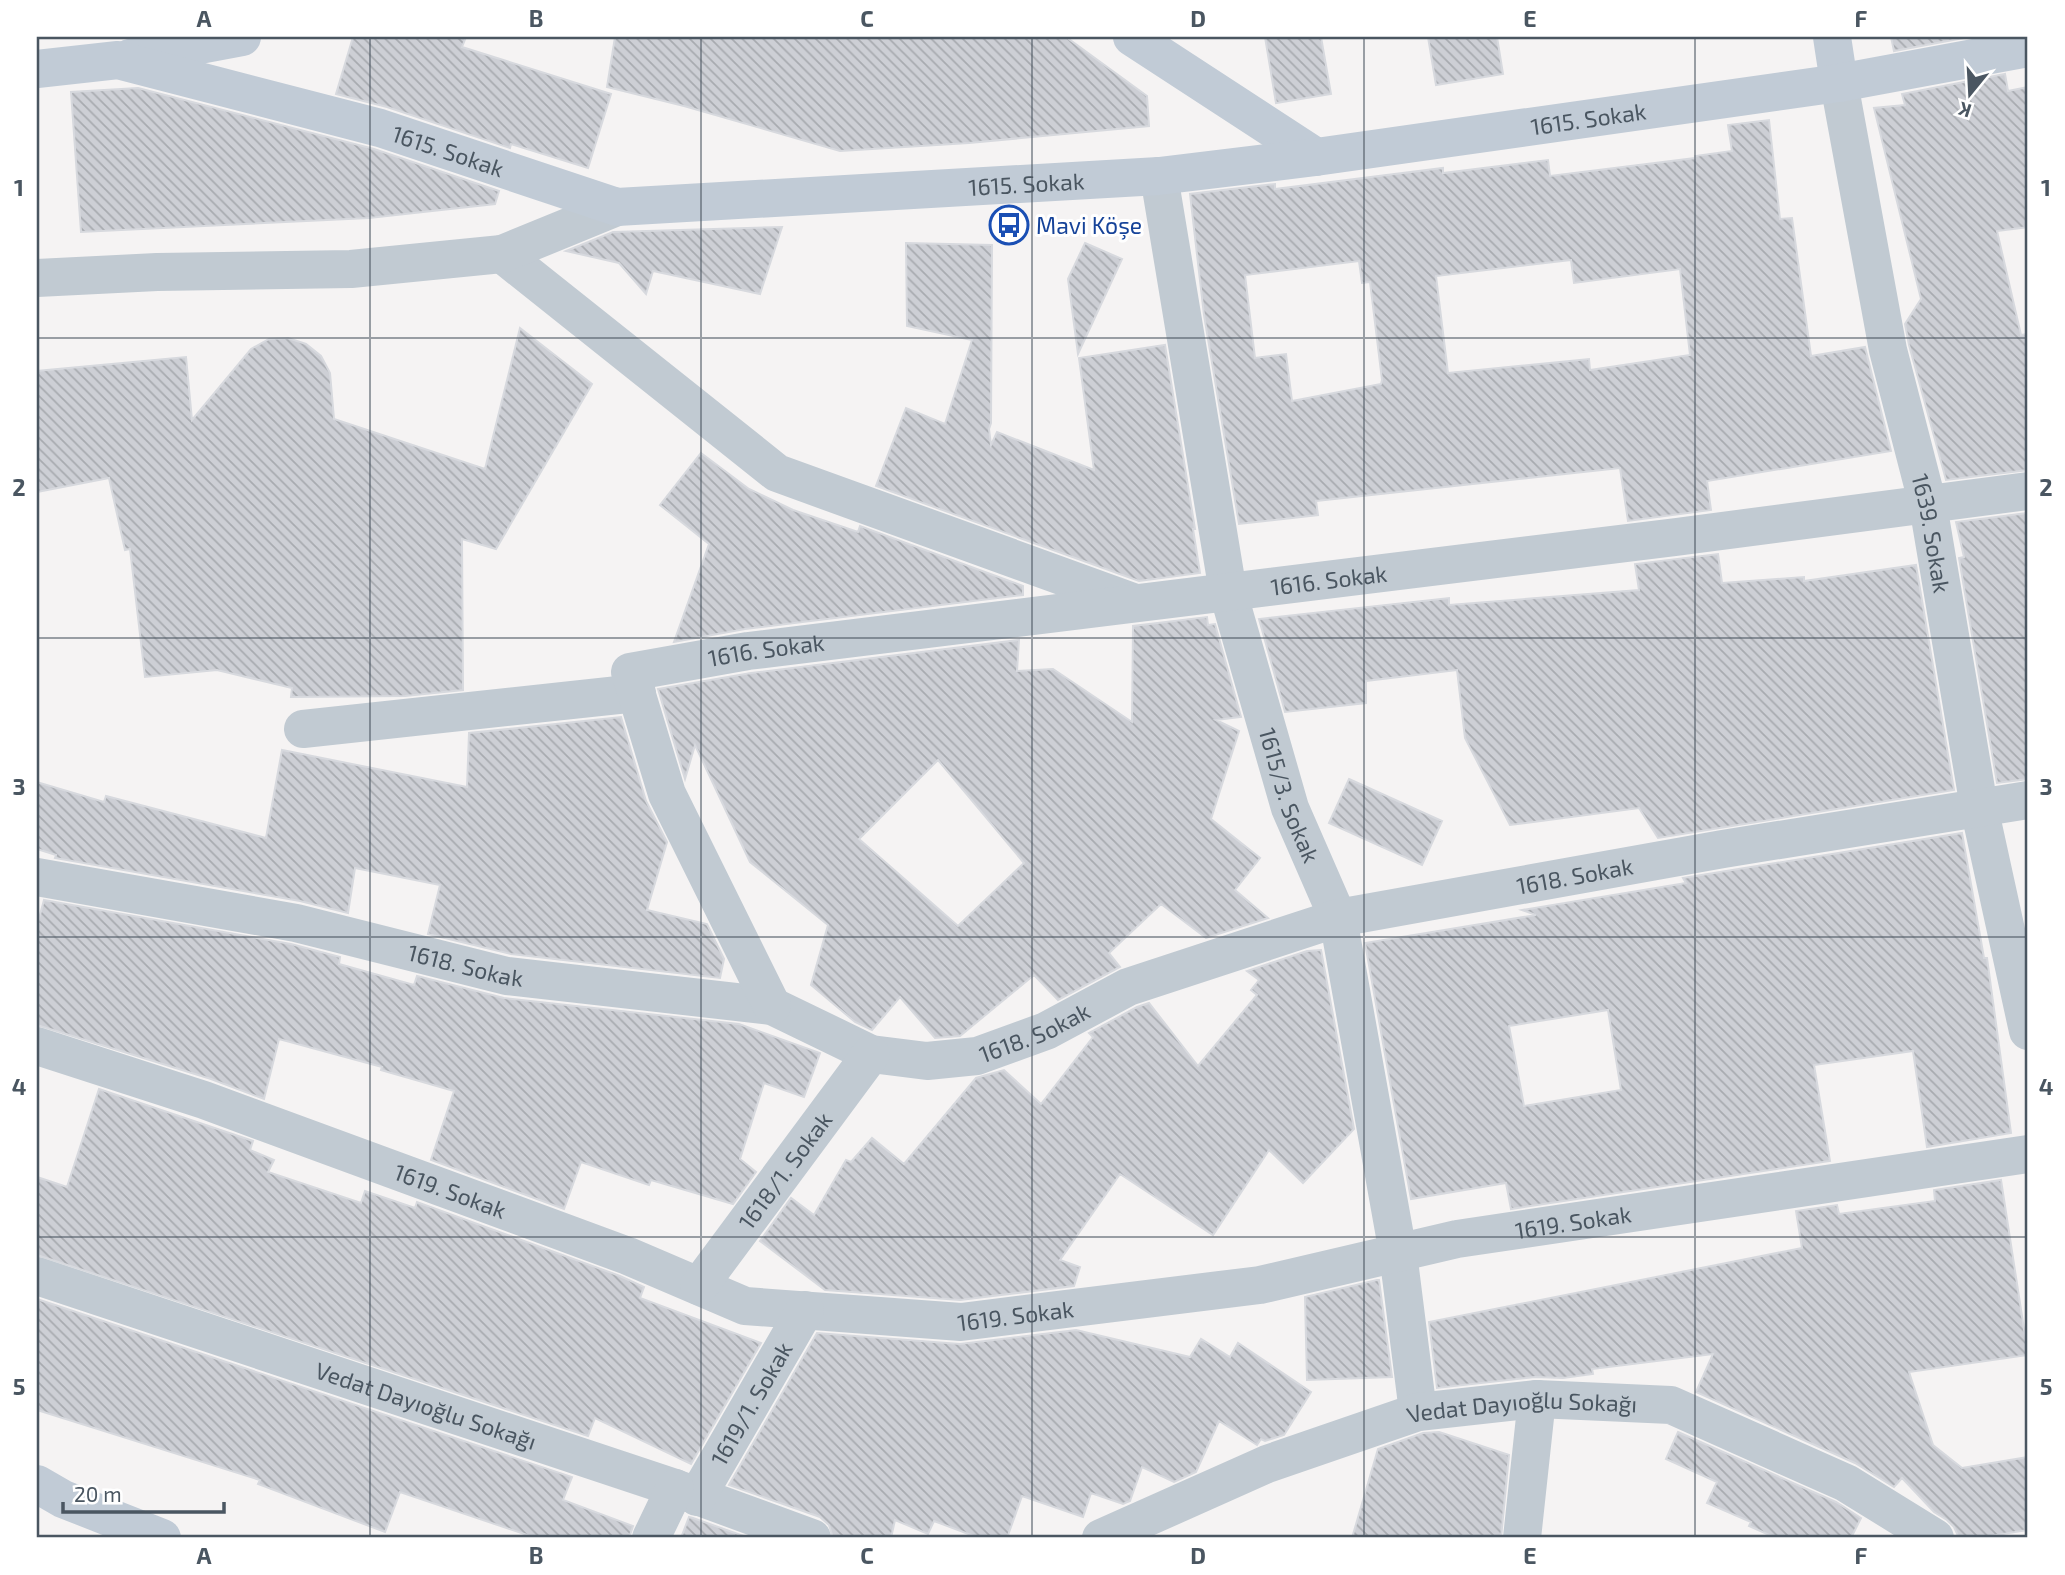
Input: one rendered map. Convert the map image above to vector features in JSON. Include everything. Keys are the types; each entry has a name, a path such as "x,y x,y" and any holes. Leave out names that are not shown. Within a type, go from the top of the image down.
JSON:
{"main road":[{"path":"118,60 242,37"},
{"path":"1132,37 1316,156"},
{"name":"1639. Sokak","path":"1832,37 1839,83"},
{"name":"1615. Sokak","path":"37,69 118,60 380,128 617,207 1159,176 1839,83 2028,48"},
{"path":"37,1486 162,1538"}],"street":[{"name":"1639. Sokak","path":"1839,83 1888,350 1928,505 1979,807 2028,1031"},
{"name":"1615/3. Sokak","path":"1159,176 1228,592 1290,808 1338,918 1398,1253 1418,1412"},
{"path":"37,278 158,272 351,269 502,254 617,207"},
{"path":"502,254 777,473 1138,604"},
{"name":"1616. Sokak","path":"303,729 633,683 748,652 2028,491"},
{"path":"633,683 667,794 772,1006"},
{"name":"1618. Sokak","path":"37,877 296,923 507,976 772,1006 871,1054 927,1061 977,1056 1046,1031 1128,987 1338,918 1723,849 2028,800"},
{"name":"1619. Sokak","path":"37,1046 204,1100 628,1256 745,1306 961,1322 1260,1285 1457,1239 2028,1154"},
{"name":"1618/1. Sokak","path":"698,1286 871,1054"},
{"name":"Vedat Dayıoğlu Sokağı","path":"37,1276 686,1492 812,1538"},
{"name":"1619/1. Sokak","path":"651,1538 686,1492 805,1310"},
{"path":"1522,1538 1537,1399"},
{"name":"Vedat Dayıoğlu Sokağı","path":"1101,1538 1267,1464 1418,1412 1537,1399 1671,1405 1846,1483 1935,1538"}],"building":[{"path":"353,37 466,37 462,47 611,94 588,168 511,144 510,148 387,107 336,94"},
{"path":"615,37 1066,37 1147,96 1149,126 969,143 840,151 607,87"},
{"path":"1265,37 1321,37 1331,94 1276,103"},
{"path":"1428,37 1497,37 1503,74 1436,85"},
{"path":"1891,37 1969,37 1894,51"},
{"path":"2005,74 2008,91 2028,87 2028,227 1997,231 2021,335 2028,334 2028,470 1946,480 1909,345 1905,324 1921,299 1874,108 1905,105 1902,94"},
{"path":"138,88 374,149 499,191 495,204 369,218 81,232 71,92"},
{"path":"1769,120 1780,219 1792,218 1811,356 1865,347 1891,451 1707,481 1711,510 1628,521 1620,468 1316,501 1318,515 1239,524 1204,315 1190,194 1275,184 1275,189 1443,168 1443,173 1548,160 1550,176 1695,158 1732,151 1728,125","holes":["1571,260 1574,283 1680,269 1690,355 1590,370 1589,359 1448,373 1436,276","1359,261 1362,283 1370,282 1381,384 1292,401 1286,354 1255,358 1245,275"]},
{"path":"782,227 760,294 653,271 646,294 619,263 566,251 613,232"},
{"path":"906,243 992,245 991,445 997,432 1094,470 1079,358 1165,345 1200,573 1139,581 876,486 906,408 945,424 972,340 907,326"},
{"path":"1085,243 1122,259 1078,354 1068,279"},
{"path":"520,328 592,384 496,549 462,539 463,690 405,696 291,697 292,688 217,670 145,677 130,549 125,550 109,478 37,492 37,371 186,357 192,420 251,349 269,339 288,338 306,344 321,356 330,373 334,419 485,469"},
{"path":"701,453 749,489 793,510 858,532 860,526 1023,586 1023,595 745,629 674,642 709,544 660,505"},
{"path":"2028,513 2028,779 1997,783 1959,558 1964,557 1956,522"},
{"path":"1718,554 1722,583 1804,577 1804,581 1916,565 1954,790 1658,838 1639,808 1510,825 1465,738 1457,670 1366,681 1366,703 1285,712 1259,619 1449,598 1449,605 1639,590 1635,564"},
{"path":"1207,617 1208,625 1215,624 1241,717 1216,720 1239,731 1211,819 1260,858 1235,890 1268,918 1206,938 1161,904 1109,953 1120,967 1058,1000 1034,975 960,1036 935,1038 900,997 872,1030 855,1022 811,985 828,925 750,862 695,745 685,779 658,689 751,673 1019,640 1017,671 1053,669 1132,722 1133,626","holes":["938,760 1024,863 958,926 859,839"]},
{"path":"621,717 646,801 667,842 647,910 707,924 724,959 720,978 511,954 428,934 440,885 355,868 348,913 300,901 55,858 56,855 37,849 37,782 104,802 106,796 266,838 282,750 467,787 469,733"},
{"path":"1349,779 1442,821 1422,865 1329,823"},
{"path":"1962,833 1984,958 1987,958 2011,1133 1927,1147 1913,1051 1814,1065 1830,1161 1511,1209 1506,1183 1411,1199 1365,943 1536,915 1522,910 1686,883 1683,878","holes":["1608,1010 1621,1090 1524,1106 1509,1026"]},
{"path":"44,900 291,944 340,957 339,964 414,985 417,976 504,998 739,1024 820,1053 804,1097 764,1083 740,1159 756,1172 733,1204 651,1180 649,1185 581,1162 564,1209 431,1160 454,1091 381,1070 382,1067 279,1039 264,1099 211,1079 37,1025 37,926"},
{"path":"1321,950 1354,1129 1303,1183 1269,1150 1213,1235 1120,1174 1060,1260 1080,1267 1074,1286 960,1300 825,1290 760,1241 791,1198 814,1215 846,1160 851,1162 872,1138 904,1164 976,1078 1004,1070 1041,1104 1093,1037 1089,1033 1137,1007 1149,1003 1198,1066 1257,995 1251,990 1259,980 1247,971 1307,951"},
{"path":"99,1089 253,1141 250,1150 274,1160 268,1172 361,1203 365,1191 415,1208 417,1202 620,1276 644,1287 640,1298 761,1343 691,1464 595,1418 588,1436 37,1255 37,1177 67,1187"},
{"path":"2001,1180 2028,1355 1909,1372 1933,1445 1962,1468 2028,1457 2028,1530 1978,1538 1959,1538 1954,1527 1934,1512 1902,1478 1894,1487 1855,1463 1696,1392 1713,1354 1592,1369 1593,1374 1563,1378 1535,1377 1437,1388 1429,1322 1802,1248 1796,1211 1837,1205 1839,1214 1935,1201 1934,1190"},
{"path":"1379,1280 1392,1377 1307,1380 1305,1297"},
{"path":"37,1299 572,1477 563,1500 633,1526 629,1538 536,1538 400,1492 385,1532 258,1484 260,1480 37,1410"},
{"path":"1076,1330 1190,1357 1201,1339 1230,1357 1238,1343 1311,1392 1284,1435 1265,1441 1261,1439 1257,1445 1219,1421 1196,1472 1174,1482 1142,1467 1130,1501 1123,1504 1091,1493 1083,1517 1022,1496 1007,1538 979,1538 934,1521 928,1534 895,1520 891,1538 833,1538 829,1525 820,1517 729,1485 817,1333 960,1344"},
{"path":"1439,1432 1509,1455 1501,1538 1352,1538 1378,1449 1423,1433"},
{"path":"1678,1432 1836,1502 1861,1518 1851,1538 1776,1538 1749,1526 1751,1522 1707,1503 1717,1482 1666,1459"},
{"path":"689,1517 693,1518 749,1538 681,1538"}],"place":[{"name":"Mavi Köşe","path":"1009,225"}]}
